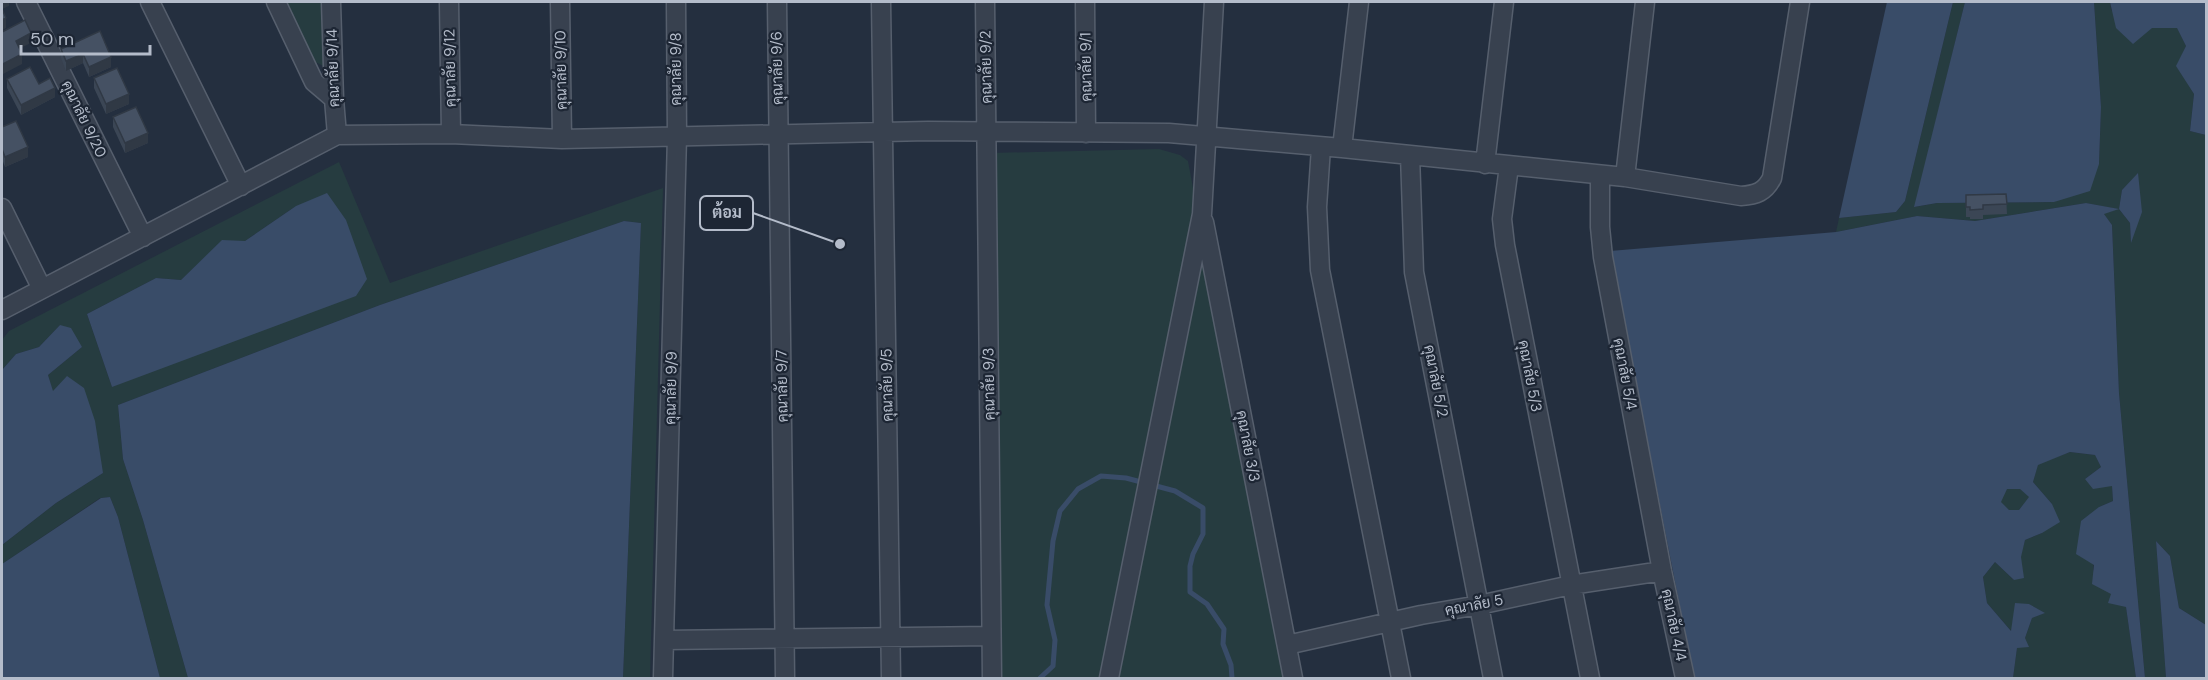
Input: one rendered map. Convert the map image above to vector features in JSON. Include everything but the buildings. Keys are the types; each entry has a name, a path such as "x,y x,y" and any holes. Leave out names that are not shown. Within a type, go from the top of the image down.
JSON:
{"street":[{"name":"คุณาลัย 9/20","path":"26,2 143,237"},
{"path":"150,2 241,186"},
{"path":"276,2 314,82 334,99"},
{"name":"คุณาลัย 9/14","path":"331,2 337,135"},
{"name":"คุณาลัย 9/12","path":"448,2 451,134"},
{"name":"คุณาลัย 9/10","path":"560,2 562,139"},
{"name":"คุณาลัย 9/8","path":"676,2 677,136"},
{"name":"คุณาลัย 9/6","path":"777,2 778,134"},
{"name":"คุณาลัย 9/5","path":"881,2 891,678"},
{"name":"คุณาลัย 9/2","path":"985,2 986,132"},
{"name":"คุณาลัย 9/1","path":"1085,2 1086,133"},
{"path":"1109,678 1202,214 1214,2"},
{"path":"1342,148 1359,2"},
{"path":"1485,164 1504,2"},
{"path":"1625,177 1645,2"},
{"path":"2,310 337,135 451,134 562,139 883,132 1169,134 1342,148 1625,177 1741,196 1753,195 1767,187 1772,178 1800,2"},
{"name":"คุณาลัย 9/3","path":"986,132 992,678"},
{"name":"คุณาลัย 9/7","path":"778,134 785,678"},
{"name":"คุณาลัย 9/9","path":"663,678 677,136"},
{"path":"1321,147 1317,207 1320,270 1401,678"},
{"name":"คุณาลัย 5/2","path":"1410,155 1414,272 1493,678"},
{"name":"คุณาลัย 5/3","path":"1509,166 1502,219 1504,245 1590,678"},
{"name":"คุณาลัย 5/4","path":"1600,176 1602,250 1662,571"},
{"path":"2,208 42,289"},
{"name":"คุณาลัย 3/3","path":"1202,214 1293,678"},
{"name":"คุณาลัย 5","path":"1287,645 1571,585 1662,571"},
{"name":"คุณาลัย 4/4","path":"1662,571 1685,678"},
{"path":"665,640 991,636"}],"green space":[{"path":"283,2 322,2 325,67 310,59"},
{"path":"1953,2 1965,2 1915,207 1937,203 2054,202 2099,164 2101,107 2094,2 2110,2 2111,10 2152,28 2177,28 2186,46 2177,66 2194,94 2190,131 2206,135 2206,625 2179,608 2170,556 2156,541 2166,678 2145,678 2119,393 2112,225 2103,213 2117,209 2086,203 1975,221 1917,216 1836,232 1839,218 1896,212 1905,201","holes":["2138,174 2131,241 2130,223 2119,209 2122,190"]},
{"path":"1159,149 1180,155 1188,161 1284,678 999,678 991,153"},
{"path":"339,162 390,283 663,188 650,678 623,678 641,223 624,221 380,305 118,405 123,459 143,520 188,678 160,678 118,517 110,497 100,498 2,564 2,545 56,503 103,473 53,392 48,375 82,347 60,325 39,347 16,354 2,370 2,340 9,331","holes":["296,206 112,387 87,314 156,278 181,280 222,241 245,241"]},
{"path":"2070,452 2095,455 2101,467 2085,479 2112,486 2113,501 2099,507 2093,570 2111,594 2126,607 2136,678 2013,678 2017,648 2025,638 2032,618 2044,613 2029,604 2012,632 1987,603 1983,577 1995,562 2014,580 2025,540 2042,533 2052,504 2033,482 2038,464"},
{"path":"2006,489 2020,489 2030,497 2019,510 2009,510 2000,502"}],"water":[{"path":"1887,2 1953,2 1905,201 1896,212 1839,218"},
{"path":"1965,2 2094,2 2101,107 2099,164 2090,191 2054,202 1937,203 1914,207"},
{"path":"2110,2 2206,2 2206,135 2190,131 2194,94 2176,66 2186,46 2177,28 2152,28 2133,44 2116,28"},
{"path":"2138,173 2142,212 2131,243 2130,223 2119,209 2122,190"},
{"path":"327,193 346,220 367,279 356,296 112,387 87,314 156,278 181,280 222,240 245,241 296,206"},
{"path":"2086,203 2119,209 2104,214 2112,225 2119,393 2145,678 2136,678 2126,607 2108,603 2111,594 2092,584 2094,565 2076,554 2081,521 2099,507 2113,501 2112,486 2093,489 2085,479 2101,467 2095,455 2070,452 2038,465 2033,482 2052,504 2060,522 2025,540 2021,557 2024,578 2014,580 1995,562 1983,577 1987,603 2011,631 2015,603 2029,604 2045,613 2032,618 2025,638 2029,647 2017,648 2013,678 1694,678 1610,251 1836,232 1917,216 1975,221","holes":["2007,489 2020,489 2029,497 2019,510 2009,510 2001,502"]},
{"path":"624,221 641,223 623,678 188,678 143,520 123,459 118,405 380,305"},
{"path":"60,325 71,328 82,347 48,375 53,391 67,376 84,388 95,421 103,473 56,503 2,545 2,370 16,354 39,347"},
{"path":"110,497 118,517 160,678 2,678 2,564 101,498"},
{"path":"2156,541 2170,556 2179,608 2206,625 2206,678 2166,678"}],"waterway":[{"path":"1040,678 1053,666 1055,640 1047,605 1053,541 1060,511 1078,489 1101,476 1126,478 1175,491 1203,508 1203,534 1190,566 1190,592 1207,604 1224,629 1223,644 1231,665 1232,678"}],"place":[{"name":"ต้อม","path":"840,244"}]}
